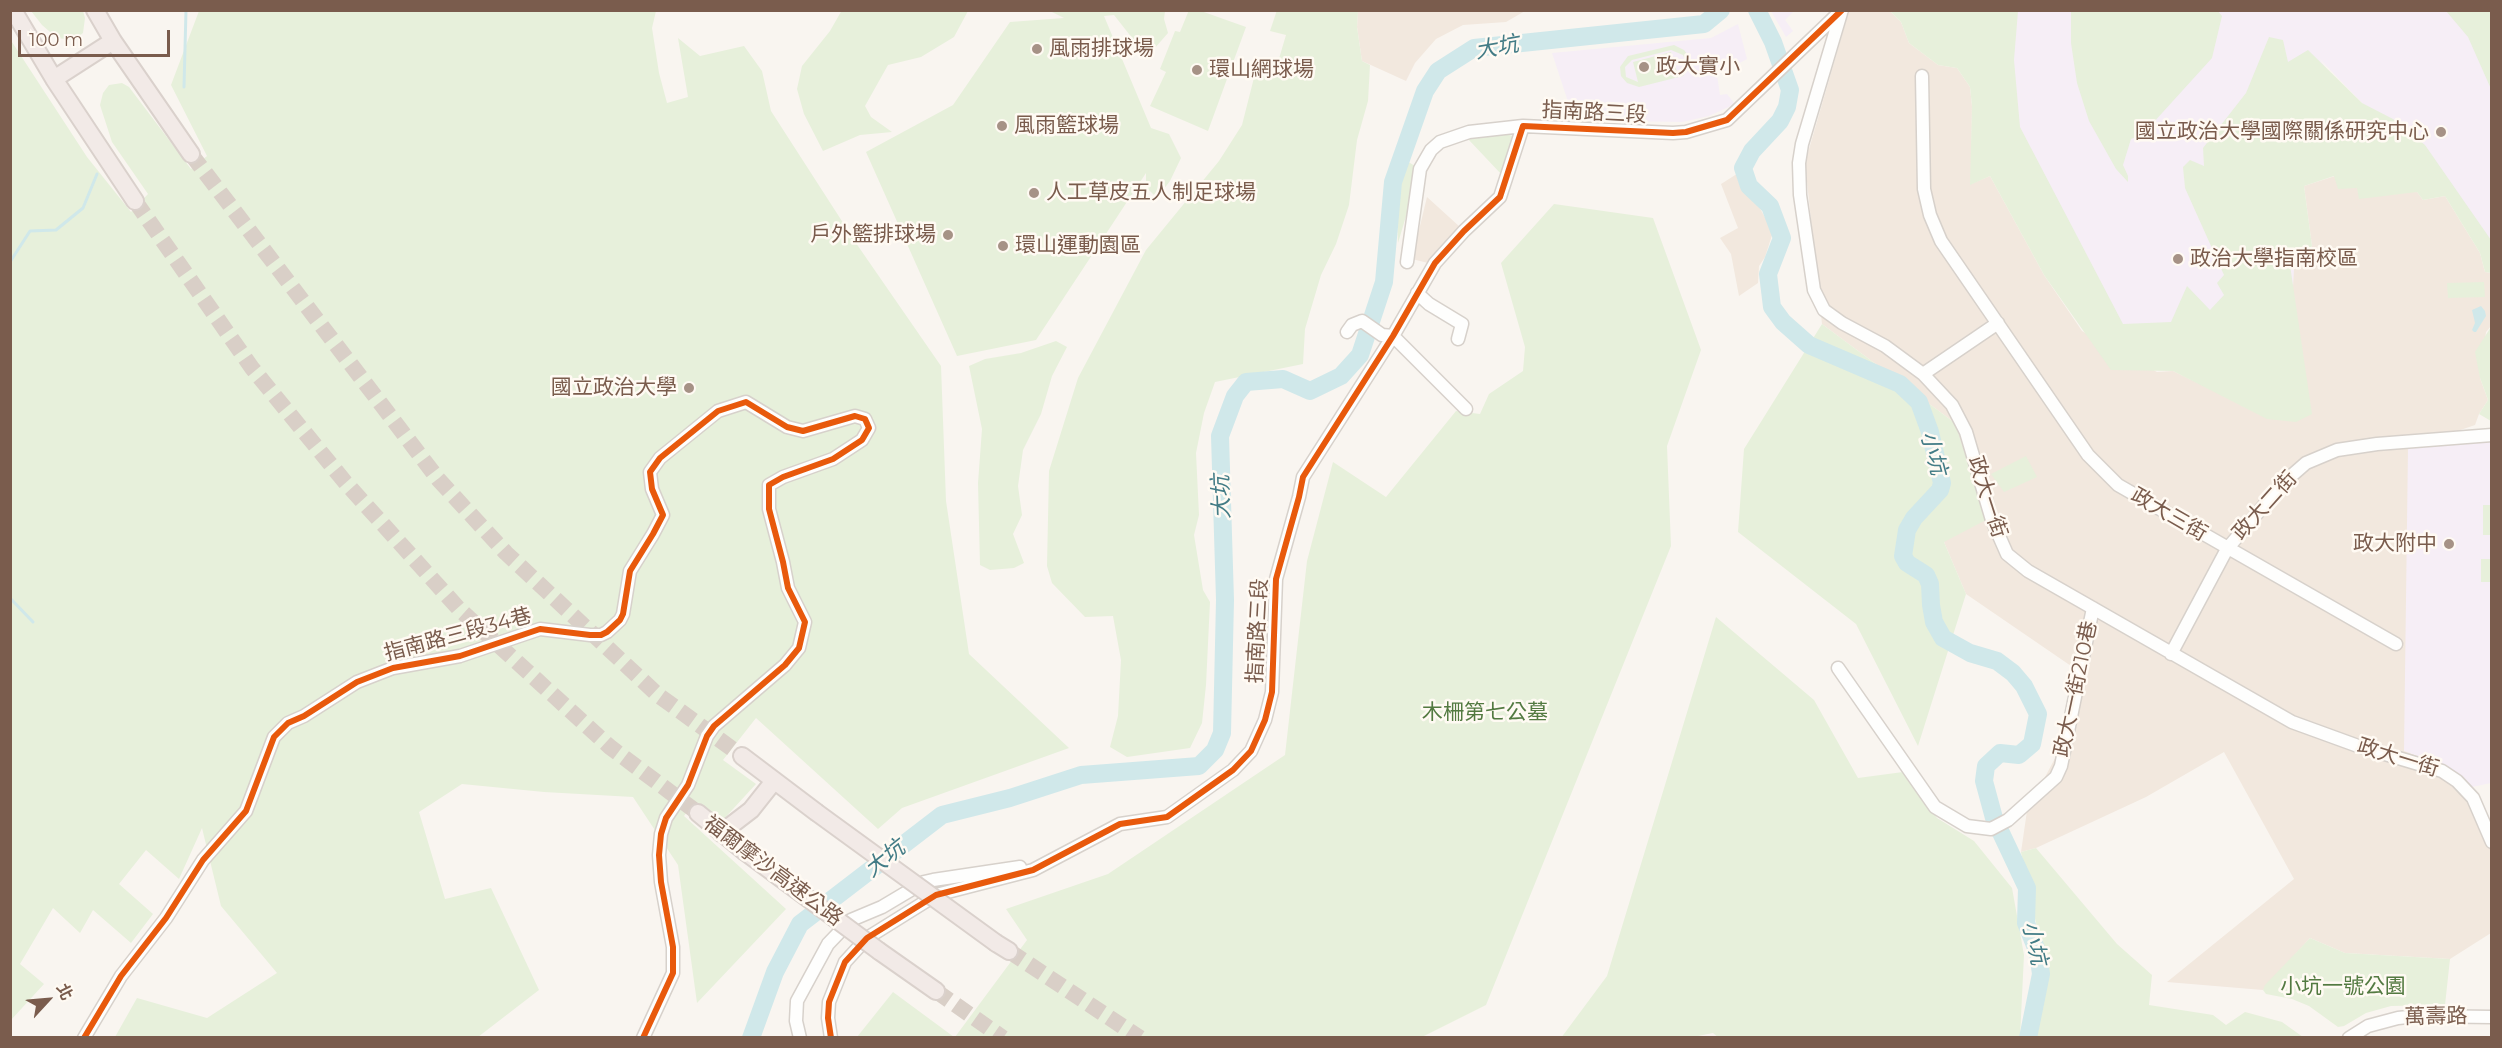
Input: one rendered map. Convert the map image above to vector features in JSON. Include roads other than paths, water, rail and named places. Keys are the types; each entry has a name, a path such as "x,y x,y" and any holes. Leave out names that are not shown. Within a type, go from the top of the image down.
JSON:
{"highway":[{"path":"13,10 54,79 135,201"},
{"path":"95,10 113,41 191,154"},
{"path":"54,79 113,41"},
{"path":"742,756 1002,947"},
{"path":"720,832 751,810 774,781"},
{"name":"福爾摩沙高速公路","path":"698,813 744,851 936,991"}],"street":[{"name":"指南路三段","path":"831,1038 828,1018 829,1002 845,962 867,938 936,895 1012,877 1051,862 1120,824 1167,817 1233,770 1251,751 1265,720 1272,692 1276,579 1303,477 1388,335 1435,263 1446,249 1500,197 1523,126 1686,132 1727,120 1841,11"},
{"name":"政大一街","path":"1841,11 1802,144 1799,163 1800,195 1814,290 1824,310 1842,323 1885,346 1923,374 1939,388 1960,416 1994,526 2007,554 2018,565 2292,722 2358,746 2422,763 2442,771 2457,780 2473,798 2492,842"},
{"name":"政大三街","path":"1922,76 1924,189 1930,215 1941,241 2088,455 2118,485 2396,644"},
{"path":"1407,262 1420,169 1431,150 1440,142 1469,132 1523,126"},
{"path":"1417,293 1429,304 1462,324 1458,339"},
{"path":"1347,332 1352,325 1362,321 1388,335 1466,409"},
{"path":"1923,374 1998,323"},
{"name":"指南路三段34巷","path":"84,1038 121,976 179,900 203,860 246,811 274,738 288,723 304,716 357,682 393,668 460,656 540,629 590,635 601,635 607,632 623,614 630,571 654,534 663,515 652,489 650,472 660,458 718,411 746,402 787,427 803,431 855,416 865,419 869,428 862,440 833,459 783,477 769,485 769,509 788,588 805,622 799,648 784,665 714,726 707,736 687,785 666,818 661,834 659,855 661,882 673,947 673,974 643,1038"},
{"name":"政大二街","path":"2171,654 2227,549 2282,484 2306,463 2337,450 2378,444 2492,435"},
{"name":"政大一街210巷","path":"1838,668 1935,807 1967,826 1991,829 2008,820 2056,777 2061,766 2093,608"},
{"path":"800,1038 796,1022 797,1001 828,944 851,920 882,907 924,882 1051,862"},
{"name":"萬壽路","path":"2349,1038 2368,1026 2398,1018 2492,1017"}],"water":[{"path":"2481,306 2486,316 2474,332 2472,330 2475,323 2472,310"}],"waterway":[{"path":"184,87 186,10"},
{"name":"大坑","path":"751,1038 775,972 800,924 942,815 1010,798 1081,775 1199,766 1215,750 1222,733 1225,600 1220,436 1235,396 1246,382 1283,379 1310,391 1341,376 1360,355 1384,282 1393,182 1425,91 1438,71 1474,48 1704,24 1721,10"},
{"name":"小坑","path":"1757,10 1773,42 1790,90 1787,107 1780,121 1752,151 1743,168 1749,186 1770,206 1782,238 1768,274 1772,307 1783,322 1809,345 1900,384 1919,402 1930,432 1942,483 1940,490 1914,518 1907,530 1903,556 1907,563 1926,575 1930,584 1934,622 1943,638 1970,653 1997,661 2013,673 2024,686 2038,714 2032,744 2019,755 2000,753 1986,766 1984,781 1994,818 2027,888 2026,923 2038,953 2041,974 2028,1038"},
{"path":"10,262 30,231 56,230 83,208 97,174"},
{"path":"10,598 33,622"}],"tunnel":[{"path":"191,154 438,479 506,553 658,695 742,756"},
{"path":"135,201 252,368 345,482 459,609 610,747 698,813"},
{"path":"1009,951 1140,1038"},
{"path":"936,991 1003,1038"}],"place":[{"name":"風雨排球場","path":"1037,49"},
{"name":"政大實小","path":"1644,67"},
{"name":"環山網球場","path":"1197,70"},
{"name":"風雨籃球場","path":"1002,126"},
{"name":"國立政治大學國際關係研究中心","path":"2441,132"},
{"name":"人工草皮五人制足球場","path":"1034,193"},
{"name":"戶外籃排球場","path":"948,235"},
{"name":"環山運動園區","path":"1003,246"},
{"name":"政治大學指南校區","path":"2178,259"},
{"name":"國立政治大學","path":"689,388"},
{"name":"政大附中","path":"2449,544"}],"park label":[{"name":"木柵第七公墓","path":"1485,713"},
{"name":"小坑一號公園","path":"2343,987"}]}
